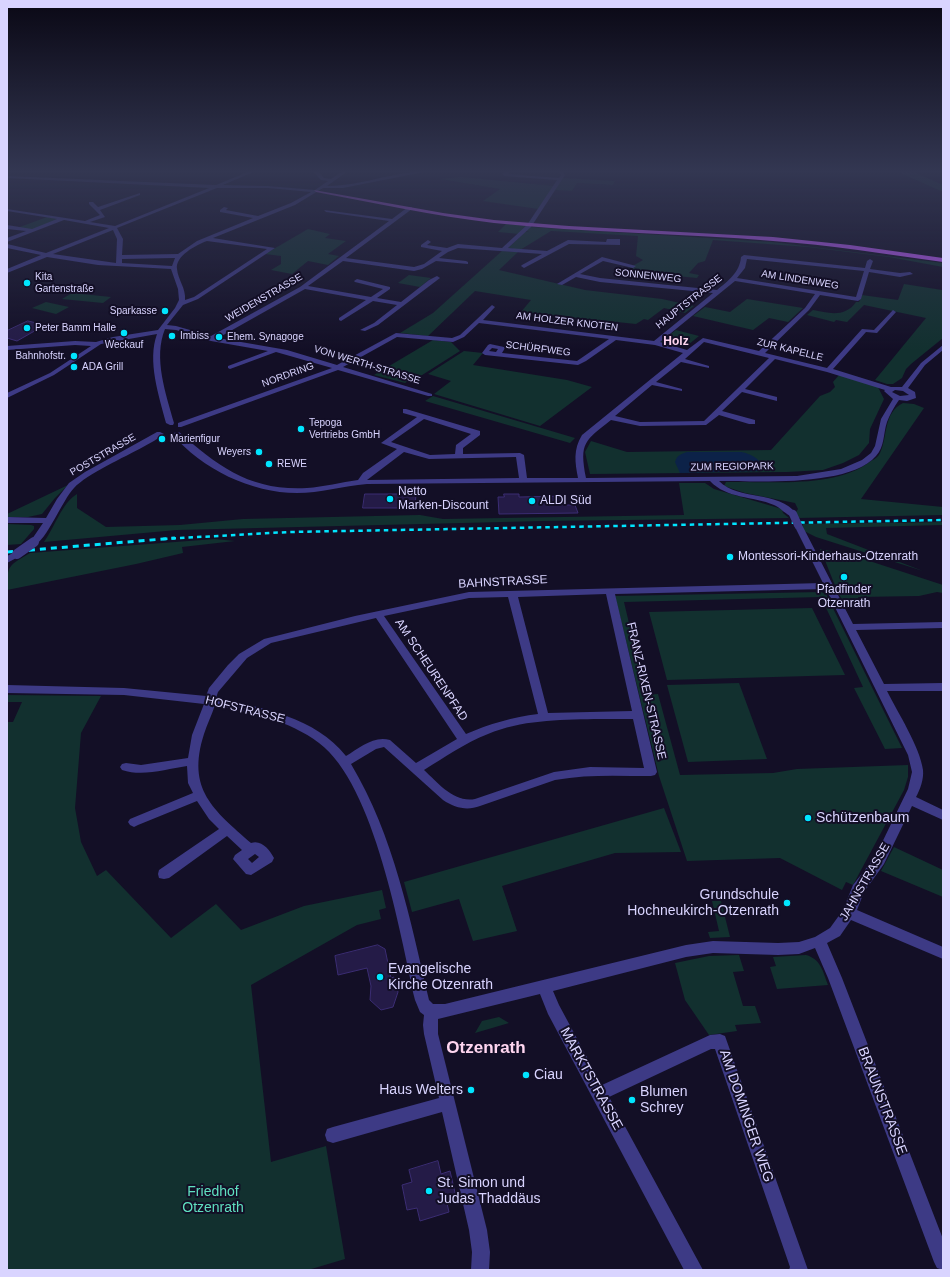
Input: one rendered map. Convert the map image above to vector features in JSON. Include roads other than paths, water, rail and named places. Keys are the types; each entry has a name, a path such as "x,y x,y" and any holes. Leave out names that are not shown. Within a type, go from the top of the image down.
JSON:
{"main road":[{"path":"625,231 768,239 856,248 943,260"}],"street":[{"path":"7,240 32,231"},
{"path":"7,271 105,231"},
{"path":"116,231 120,240 119,260"},
{"path":"163,427 181,425 182,429 176,434 169,435 163,427 158,370 158,344 162,329 181,304 182,292 174,268 176,261 193,245 227,231"},
{"name":"WEIDENSTRASSE","path":"211,339 304,287 337,261 343,259 343,257 378,231"},
{"path":"503,250 524,231"},
{"path":"181,304 196,298 272,248 205,239"},
{"path":"428,242 423,246 447,250"},
{"path":"524,266 569,242 609,243"},
{"path":"7,246 47,255 98,263 119,260 181,256"},
{"path":"343,259 414,269 420,268 453,247 462,246 548,253"},
{"name":"AM LINDENWEG","path":"870,261 867,270 858,299 734,279 743,268 744,255 805,260 867,270 900,275 910,274"},
{"path":"434,259 466,263"},
{"name":"SONNENWEG","path":"560,284 602,259 632,266"},
{"path":"119,260 174,268"},
{"name":"SONNENWEG","path":"576,275 597,279 719,292"},
{"path":"363,330 376,324 431,281 437,278"},
{"name":"HAUPTSTRASSE","path":"655,343 734,279"},
{"path":"341,319 388,288 357,281"},
{"path":"304,287 402,304"},
{"path":"761,353 807,309 818,293"},
{"path":"478,321 492,307"},
{"path":"829,370 864,330 875,332 893,312"},
{"name":"AM HOLZER KNOTEN","path":"478,321 655,343"},
{"name":"NORDRING","path":"181,425 339,367 398,335 455,340 462,336 478,321"},
{"name":"VON WERTH-STRASSE","path":"162,329 176,328 211,339 275,350 339,367 430,395"},
{"path":"7,396 52,374 97,344 162,329"},
{"name":"SCHÜRFWEG","path":"498,354 578,363 615,338"},
{"name":"ZUR KAPELLE","path":"688,352 700,342 706,340 829,370 890,389"},
{"path":"7,353 10,353 11,348 75,343 97,344"},
{"name":"HAUPTSTRASSE","path":"655,343 688,352"},
{"path":"904,388 922,366 943,347"},
{"path":"230,367 275,350"},
{"path":"583,480 579,457 580,445 587,435 688,352"},
{"path":"609,417 640,424 702,424 708,422 775,356"},
{"path":"679,359 707,366"},
{"path":"652,383 680,390"},
{"path":"904,388 912,392 912,396 897,398 888,393 890,389 904,388"},
{"path":"741,390 774,399"},
{"name":"ZUM REGIOPARK","path":"176,434 215,466 267,487 282,490 305,491 361,482 809,477 832,474 865,461 879,446 884,421 897,398"},
{"path":"406,411 477,433 460,446 459,456"},
{"path":"718,412 752,422"},
{"path":"423,416 385,443 429,457 520,455 523,480"},
{"name":"POSTSTRASSE","path":"7,560 34,542 41,534 65,492 75,482 163,427"},
{"path":"361,482 366,475 403,448"},
{"name":"JAHNSTRASSE","path":"544,987 690,950 726,947 787,949 805,946 819,941 835,932 848,913 858,889 880,860 909,799 917,778 916,761 793,514 780,506 721,488 711,478"},
{"path":"7,520 49,521"},
{"name":"BAHNSTRASSE","path":"251,850 210,812 199,795 194,779 193,761 198,735 214,691 232,667 243,656 262,643 280,637 464,595 828,586"},
{"name":"FRANZ-RIXEN-STRASSE","path":"345,762 374,745 384,743 391,746 449,799 457,803 468,804 567,774 589,772 651,772 610,591"},
{"path":"512,594 544,717"},
{"name":"AM SCHEURENPFAD","path":"378,614 464,740"},
{"path":"849,627 943,625"},
{"path":"880,688 943,687"},
{"name":"HOFSTRASSE","path":"7,689 113,690 210,700 267,713 295,723 321,738 345,762 368,807 380,838 392,880 422,1000 426,1008 432,1012"},
{"name":"AM SCHEURENPFAD","path":"416,769 479,732 502,725 544,717 638,715"},
{"path":"126,767 141,769 193,761"},
{"path":"134,822 199,795"},
{"path":"909,799 943,815"},
{"path":"164,874 228,830"},
{"path":"848,913 943,954"},
{"name":"BRAUNSTRASSE","path":"819,941 835,978 943,1262"},
{"path":"480,1270 481,1252 478,1230 430,1030 432,1012 445,1011 544,987"},
{"name":"MARKTSTRASSE","path":"544,987 552,1009 694,1270"},
{"name":"AM DOMINGER WEG","path":"599,1094 710,1042 720,1041 800,1269 798,1270"},
{"path":"333,1135 448,1103"}],"water":[{"path":"687,452 741,452 754,457 764,466 761,471 680,473 675,462 678,456"}],"railway":[{"path":"163,539 289,532 943,520"},
{"path":"163,539 175,538"},
{"path":"7,552 163,539"}],"place":[{"name":"Kita Gartenstraße","path":"27,283"},
{"name":"Sparkasse","path":"165,311"},
{"name":"Peter Bamm Halle","path":"27,328"},
{"name":"Weckauf","path":"124,333"},
{"name":"Imbiss","path":"172,336"},
{"name":"Ehem. Synagoge","path":"219,337"},
{"name":"Bahnhofstr.","path":"74,356"},
{"name":"ADA Grill","path":"74,367"},
{"name":"Tepoga Vertriebs GmbH","path":"301,429"},
{"name":"Marienfigur","path":"162,439"},
{"name":"Weyers","path":"259,452"},
{"name":"REWE","path":"269,464"},
{"name":"Netto Marken-Discount","path":"390,499"},
{"name":"ALDI Süd","path":"532,501"},
{"name":"Montessori-Kinderhaus-Otzenrath","path":"730,557"},
{"name":"Pfadfinder Otzenrath","path":"844,577"},
{"name":"Schützenbaum","path":"808,818"},
{"name":"Grundschule Hochneukirch-Otzenrath","path":"787,903"},
{"name":"Evangelische Kirche Otzenrath","path":"380,977"},
{"name":"Ciau","path":"526,1075"},
{"name":"Haus Welters","path":"471,1090"},
{"name":"Blumen Schrey","path":"632,1100"},
{"name":"St. Simon und Judas Thaddäus","path":"429,1191"}],"district":[{"name":"Holz","path":"676,342"},
{"name":"Otzenrath","path":"486,1048"}],"park label":[{"name":"Friedhof Otzenrath","path":"213,1200"}]}
